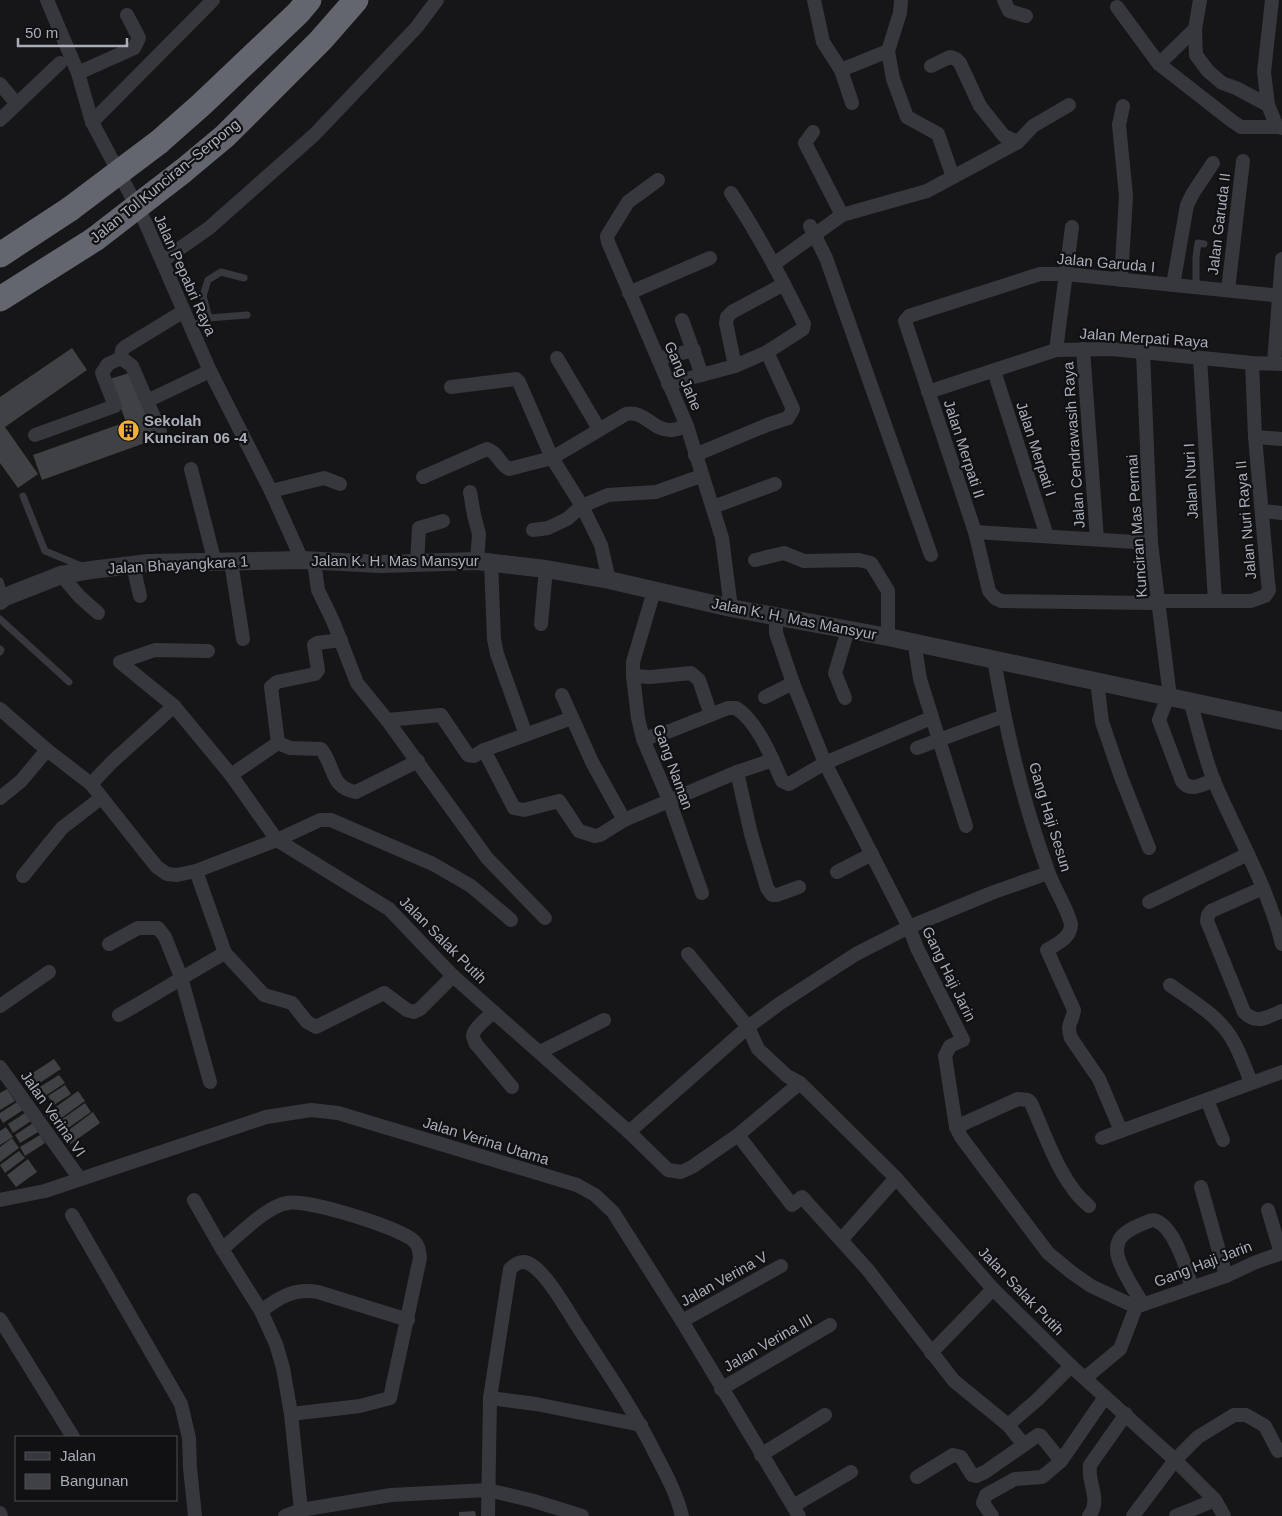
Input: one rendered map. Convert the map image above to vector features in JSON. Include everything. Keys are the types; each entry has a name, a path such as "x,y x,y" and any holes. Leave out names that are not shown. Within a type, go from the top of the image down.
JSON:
{"highway":[{"path":"0,255 70,209 159,142 250,59 309,0"},
{"name":"Jalan Tol Kunciran–Serpong","path":"0,300 95,239 225,136 321,40 356,0"}],"street":[{"name":"Jalan Pepabri Raya","path":"47,0 78,73 92,122 145,222 210,371 308,561 318,590 341,640 357,683 418,761 487,858 545,918"},
{"path":"92,122 213,0"},
{"path":"162,260 209,228 314,135 416,28 437,0"},
{"path":"814,0 823,42 840,70 852,103"},
{"path":"901,0 900,13 888,51 892,79 908,117 938,134 953,177"},
{"path":"1004,0 1009,11 1026,16"},
{"path":"1200,0 1195,29 1196,54 1208,71 1222,84 1236,88 1268,105"},
{"path":"1117,7 1159,64 1241,127 1280,128 1268,105 1264,72 1272,0"},
{"path":"78,73 134,48 139,38 127,14"},
{"path":"1159,64 1195,29"},
{"path":"840,70 888,51"},
{"path":"931,66 950,57 956,59 960,63 980,106 1004,136 1018,142"},
{"path":"0,120 60,63"},
{"path":"0,84 17,104"},
{"path":"774,264 813,231 842,216 927,192 1018,142 1033,126 1069,105"},
{"path":"1121,280 1126,196 1120,125 1123,106"},
{"path":"813,132 805,143 842,216"},
{"name":"Jalan Garuda II","path":"1228,290 1243,161"},
{"path":"1174,285 1188,205 1193,193 1213,163"},
{"name":"Gang Jahe","path":"658,180 628,202 607,236 629,293 686,426 696,455 701,476 722,538 731,608"},
{"path":"668,384 736,366 767,352 803,329 804,324 774,264 750,220 732,193"},
{"path":"1056,350 1072,227"},
{"path":"813,231 826,258 931,555"},
{"path":"629,293 710,258"},
{"path":"1278,363 1282,259"},
{"name":"Jalan Garuda I","path":"906,318 1040,274 1066,274 1281,296"},
{"path":"736,366 726,323 727,317 732,312 784,284"},
{"path":"121,358 122,350 125,347 184,311"},
{"name":"Jalan Merpati II","path":"906,318 905,321 975,532 989,591"},
{"path":"682,320 702,375"},
{"name":"Jalan Merpati Raya","path":"928,392 1056,350 1084,349 1143,352 1252,363 1278,363"},
{"name":"Jalan Cendrawasih Raya","path":"1084,349 1097,539"},
{"path":"658,360 694,350"},
{"path":"696,455 788,418 793,409 767,352"},
{"name":"Kunciran Mas Permai","path":"1143,352 1151,543 1169,697"},
{"path":"121,358 132,366 160,431"},
{"path":"35,434 115,406 102,373 108,364 121,358"},
{"path":"557,358 600,429"},
{"name":"Jalan Nuri I","path":"1200,358 1215,601"},
{"name":"Jalan Nuri Raya II","path":"989,591 1001,602 1014,603 1251,601 1266,596 1268,582 1255,437 1252,363"},
{"path":"147,401 210,371"},
{"name":"Jalan Merpati I","path":"994,371 1047,536"},
{"path":"451,387 516,379 522,386 552,458 582,506 601,545 610,580"},
{"path":"423,477 487,449 494,452 503,465 509,469 552,458 626,414 639,414 661,429 672,430 686,426"},
{"path":"1255,437 1282,439"},
{"path":"191,469 223,562 243,639"},
{"path":"533,530 548,528 567,519 582,506 608,495 656,492 701,476"},
{"path":"271,491 324,478 340,484"},
{"path":"713,508 775,484"},
{"path":"470,492 484,562 497,654 526,735"},
{"path":"1262,511 1282,513"},
{"path":"417,564 419,528 443,521"},
{"path":"975,532 1151,543"},
{"path":"755,560 784,553 804,561 859,560 871,564 888,591 888,637"},
{"name":"Jalan Bhayangkara 1","path":"2,593 61,575 133,565 308,561"},
{"name":"Jalan K. H. Mas Mansyur","path":"308,561 417,564 484,562 546,569 610,580 731,608 888,637 1282,721"},
{"path":"133,565 140,596"},
{"path":"541,624 546,569"},
{"path":"61,575 80,597 98,613"},
{"name":"Gang Naman","path":"654,591 633,662 638,718 643,739 669,800 702,894"},
{"name":"Gang Haji Jarin","path":"776,616 776,633 793,683 825,762 909,927 917,948 963,1040 950,1046 945,1056 956,1127 971,1152 1048,1253 1091,1286 1140,1306 1226,1276 1282,1253"},
{"path":"846,698 835,673 848,630"},
{"path":"278,743 271,687 277,682 315,674 318,670 314,645 341,640"},
{"path":"917,643 916,653 920,679 966,826"},
{"path":"208,651 155,650 120,662 174,706 231,775 277,840"},
{"name":"Gang Haji Sesun","path":"994,659 1004,716 1032,822 1048,873 1071,924 1069,935 1047,950 1074,1010 1068,1031 1099,1079 1121,1131"},
{"path":"633,676 652,677 691,673 699,680 711,715"},
{"path":"1098,681 1102,722 1149,848"},
{"path":"765,697 793,683"},
{"path":"562,695 592,762 624,820"},
{"path":"1169,697 1159,720 1182,782 1185,786 1191,788 1214,780"},
{"path":"1190,701 1214,780 1279,920 1282,944"},
{"path":"91,784 112,762 174,706"},
{"path":"643,739 728,708 736,708 748,718 773,760 782,781 787,784 825,762 931,718"},
{"path":"0,709 47,750 91,784 157,867 167,874 177,875 196,872 277,840 320,820 331,820 433,864 471,886 512,920"},
{"path":"387,720 442,715 468,755 474,756 484,750 572,718"},
{"path":"917,748 1004,716"},
{"path":"278,743 290,748 321,749 337,782 346,790 356,792 418,761"},
{"path":"231,775 278,743"},
{"path":"0,798 22,781 47,750"},
{"path":"484,750 514,808 524,810 559,801 579,831 595,836 600,835 624,820 669,800 773,760"},
{"path":"738,772 753,842 768,888 772,895 777,896 799,887"},
{"path":"23,876 62,828 101,798"},
{"name":"Jalan Salak Putih","path":"277,840 389,909 453,976 629,1132 668,1170 681,1172 692,1167 738,1135 800,1083"},
{"path":"837,872 872,854"},
{"path":"1149,902 1248,854"},
{"path":"196,872 225,953 264,995 292,1003 307,1022 316,1027 384,993 407,1010 414,1012 420,1009 453,976"},
{"path":"629,1132 748,1026 856,954 909,927 994,892 1048,873"},
{"path":"1263,888 1211,911 1207,921 1244,1012 1248,1017 1259,1020 1282,1011"},
{"path":"109,944 138,928 158,928 165,937 181,977 210,1082"},
{"path":"119,1015 225,953"},
{"name":"Jalan Salak Putih","path":"688,954 748,1026 758,1049 787,1076 800,1083 896,1178 993,1289 1071,1366 1175,1460 1215,1500 1224,1516"},
{"path":"0,1006 49,972"},
{"path":"1170,986 1214,1016 1224,1027 1233,1039 1251,1082"},
{"path":"494,1012 475,1030 473,1035 476,1044 512,1087"},
{"path":"540,1052 604,1020"},
{"name":"Jalan Verina VI","path":"0,1067 80,1179"},
{"path":"1102,1138 1282,1072"},
{"path":"956,1127 1018,1099 1028,1100 1064,1177 1079,1198 1089,1206"},
{"path":"1207,1100 1223,1140"},
{"name":"Jalan Verina Utama","path":"2,1197 45,1191 266,1117 311,1110 338,1113 577,1186 594,1195 613,1212 682,1321 761,1456 796,1511"},
{"path":"738,1135 792,1206 802,1197 868,1270 954,1381 1008,1425 1024,1445"},
{"path":"841,1240 896,1178"},
{"path":"1201,1187 1226,1276"},
{"path":"194,1200 261,1311 276,1344 283,1368 291,1414 301,1510"},
{"path":"222,1249 272,1208 287,1203 321,1206 396,1230 412,1239 418,1246 420,1258 390,1398 360,1406 291,1414"},
{"path":"1268,1210 1282,1253"},
{"path":"72,1215 181,1404 189,1438 183,1469 195,1516"},
{"path":"1085,1378 1120,1349 1140,1306 1118,1257 1118,1245 1127,1230 1148,1221 1154,1220 1159,1222 1167,1230 1188,1270 1191,1287"},
{"path":"488,1516 490,1398 510,1270 516,1263 526,1262 534,1266 552,1287 641,1425 671,1482 682,1516"},
{"name":"Jalan Verina V","path":"682,1321 781,1266"},
{"path":"931,1353 993,1289"},
{"path":"261,1311 275,1301 304,1290 318,1292 408,1320"},
{"path":"0,1319 72,1436"},
{"name":"Jalan Verina III","path":"721,1389 830,1325"},
{"path":"1008,1425 1037,1400 1071,1366"},
{"path":"992,1516 983,1503 986,1495 1016,1478 1042,1477 1061,1461 1105,1397"},
{"path":"490,1398 536,1404 641,1425"},
{"path":"1089,1516 1096,1503 1089,1470 1090,1465 1126,1414"},
{"path":"761,1456 825,1415"},
{"path":"1133,1516 1175,1460 1198,1437 1234,1415 1246,1415 1265,1426 1278,1451"},
{"path":"916,1478 953,1455 961,1457 972,1475 976,1476 1038,1435 1041,1436 1061,1461"},
{"path":"796,1511 851,1472"},
{"path":"285,1516 301,1510 392,1495 488,1490 534,1501 582,1516"},
{"path":"1176,1516 1215,1500"}],"lane":[{"path":"1196,287 1198,244 1204,244"},
{"path":"209,318 203,296 208,280 221,272 244,278"},
{"path":"191,327 209,318 247,315"},
{"path":"23,496 45,552 91,570"},
{"path":"0,619 69,682"}],"building":[{"path":"72,348 87,370 5,427 38,474 18,488 0,463 0,397"},
{"name":"Sekolah Kunciran 06 -4","path":"132,372 156,439 42,480 33,455 126,422 110,379"},
{"path":"54,1059 61,1069 32,1088 25,1078"},
{"path":"59,1075 65,1083 36,1102 30,1093"},
{"path":"65,1085 71,1094 54,1105 48,1096"},
{"path":"7,1089 15,1101 0,1110 0,1093"},
{"path":"78,1091 85,1101 53,1124 46,1114"},
{"path":"17,1102 23,1110 3,1123 0,1113"},
{"path":"85,1103 91,1112 61,1133 55,1124"},
{"path":"93,1112 100,1123 69,1145 62,1135"},
{"path":"25,1113 31,1121 13,1133 8,1124"},
{"path":"33,1123 38,1132 20,1143 15,1135"},
{"path":"6,1127 13,1137 0,1145 0,1131"},
{"path":"40,1135 45,1143 25,1156 20,1147"},
{"path":"12,1138 19,1148 0,1162 0,1147"},
{"path":"19,1151 25,1158 5,1173 0,1165"},
{"path":"28,1159 37,1172 16,1187 7,1175"},
{"path":"475,1511 476,1516 459,1516 459,1512"}],"place":[{"name":"Sekolah Kunciran 06 -4","path":"128,430"}]}
